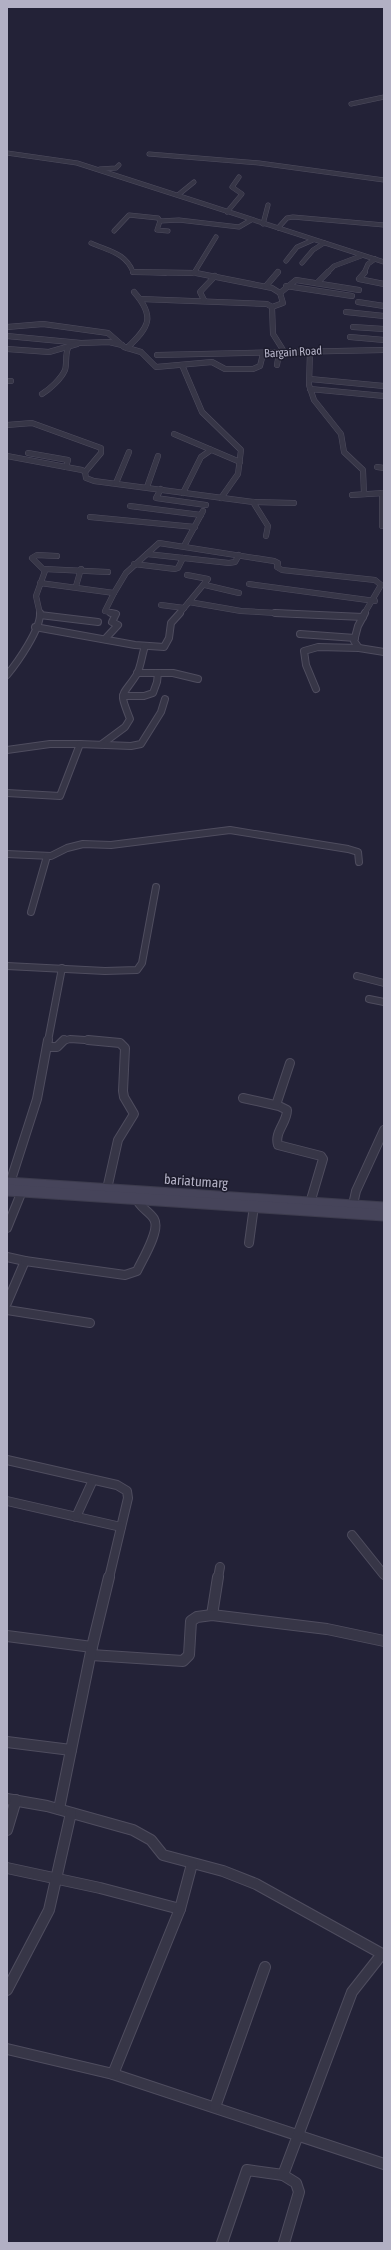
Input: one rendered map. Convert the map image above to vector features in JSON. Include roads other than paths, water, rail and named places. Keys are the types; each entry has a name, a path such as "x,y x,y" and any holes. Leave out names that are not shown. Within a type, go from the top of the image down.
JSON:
{"main road":[{"name":"bariatumarg","path":"8,1185 107,1189 310,1203 384,1215"},
{"name":"bariatumarg","path":"8,1185 22,1191 254,1206 352,1209 384,1208"}],"street":[{"path":"351,104 384,97"},
{"path":"7,153 73,162 178,195 361,256 384,262"},
{"path":"150,154 247,162 384,180"},
{"path":"98,170 116,168 119,165"},
{"path":"227,212 242,194 232,187 239,177"},
{"path":"178,195 194,182"},
{"path":"263,224 268,205"},
{"path":"114,231 129,215 158,218 160,221 179,220 234,227 251,220"},
{"path":"278,228 287,218 384,225"},
{"path":"160,221 157,230 168,231"},
{"path":"194,273 205,258 216,237"},
{"path":"286,261 297,247 313,240"},
{"path":"92,243 124,257 129,262 133,272 194,273 266,286 280,293 283,303 272,307 261,303 141,299"},
{"path":"302,263 313,250 324,243"},
{"path":"317,284 334,266 361,256"},
{"path":"375,259 368,264 367,269 359,278 384,284"},
{"path":"266,286 278,272"},
{"path":"204,300 200,292 215,276"},
{"path":"280,293 286,286 296,280 359,290"},
{"path":"286,286 352,296"},
{"path":"125,346 148,324 148,311 141,299 134,292"},
{"path":"358,302 384,306"},
{"path":"272,307 273,334 285,353"},
{"path":"368,308 384,311"},
{"path":"346,312 384,316"},
{"path":"7,327 21,324 45,325 100,332 112,335 125,346"},
{"path":"353,327 384,329"},
{"path":"7,336 81,343 109,342 141,352 148,361 156,367 212,362 225,369 253,369 260,366 263,354"},
{"path":"350,337 384,340"},
{"path":"7,349 40,352 68,348 81,343"},
{"path":"42,394 49,390 66,370 65,356 68,348"},
{"name":"Bargain Road","path":"157,355 263,354 310,351 384,350"},
{"path":"310,351 310,389 314,400 320,410 341,434 344,452 363,470 365,482 364,494"},
{"path":"277,365 279,353"},
{"path":"182,365 202,412 240,447 238,474 221,498"},
{"path":"310,380 384,386"},
{"path":"310,389 384,396"},
{"path":"7,425 32,423 100,448 101,453 85,472 86,478 90,480 254,502 294,503"},
{"path":"174,434 192,439 211,450 240,462"},
{"path":"183,492 201,457 211,450"},
{"path":"116,483 129,452"},
{"path":"28,453 68,460 66,467"},
{"path":"7,456 85,472"},
{"path":"147,487 158,456"},
{"path":"377,467 384,468"},
{"path":"161,489 156,498 206,505"},
{"path":"352,494 383,493 382,526"},
{"path":"184,546 211,497"},
{"path":"254,502 268,526 266,536"},
{"path":"130,506 201,515"},
{"path":"90,517 195,527"},
{"path":"104,639 118,625 112,622 116,614 105,611 122,578 134,564 157,544 184,546 274,560 278,563 277,567 282,570 379,581 381,585 375,601 363,617 355,638 355,645 359,648"},
{"path":"147,554 229,563 235,562 239,555"},
{"path":"56,556 32,557 32,559 44,569 108,572"},
{"path":"134,564 175,569 178,568 183,558"},
{"path":"7,675 19,661 40,614 36,596 44,574 44,569"},
{"path":"76,586 81,570"},
{"path":"35,627 145,646 164,647 169,638 170,625 205,585 208,578 187,575"},
{"path":"40,583 76,586 114,593"},
{"path":"249,584 375,601"},
{"path":"205,585 239,593"},
{"path":"189,602 242,611 363,617"},
{"path":"161,605 184,608"},
{"path":"40,614 98,622"},
{"path":"300,634 355,638"},
{"path":"102,744 125,727 130,719 122,703 123,696 126,688 137,673 145,646"},
{"path":"316,689 310,671 303,658 304,651 318,647 359,648 384,652"},
{"path":"137,673 179,673 198,679"},
{"path":"123,696 147,696 154,694 157,688 158,673"},
{"path":"7,750 46,745 102,744 131,746 141,744 160,712 165,699"},
{"path":"7,793 60,796 80,744"},
{"path":"7,854 47,856 67,848 83,844 111,845 192,834 239,830 348,848 358,852 360,857 359,862"},
{"path":"31,912 47,856"},
{"path":"7,966 126,971 137,970 141,967 156,887"},
{"path":"8,1185 37,1099 47,1047 47,1038 55,1008 62,968"},
{"path":"358,976 384,983"},
{"path":"369,999 384,1002"},
{"path":"47,1047 57,1047 64,1040 70,1039 120,1043 125,1048 123,1091 124,1097 134,1114 118,1140 107,1189"},
{"path":"276,1105 290,1063"},
{"path":"243,1098 276,1105 287,1110 288,1114 277,1137 278,1145 321,1156 323,1159 310,1203"},
{"path":"352,1209 356,1191 384,1130"},
{"path":"7,1228 22,1191"},
{"path":"7,1257 25,1261 125,1275 133,1274 137,1271 157,1229 158,1223 154,1218 140,1208 136,1198"},
{"path":"249,1243 254,1206"},
{"path":"7,1303 25,1261"},
{"path":"7,1310 90,1323"},
{"path":"7,1460 117,1485 127,1491 128,1498 92,1651 59,1809"},
{"path":"76,1517 93,1480"},
{"path":"7,1502 121,1527"},
{"path":"352,1534 384,1575"},
{"path":"212,1615 220,1568"},
{"path":"7,1636 92,1651 183,1661 188,1655 191,1621 197,1617 212,1615 326,1629 384,1641"},
{"path":"7,1742 71,1750"},
{"path":"7,1830 12,1800 59,1809 133,1830 152,1840 163,1855 192,1864 223,1871 256,1884 383,1954 363,1976 346,2004 283,2175"},
{"path":"7,1990 45,1922 53,1897 71,1812"},
{"path":"113,2074 180,1909 192,1864"},
{"path":"7,1868 180,1909"},
{"path":"215,2107 265,1967"},
{"path":"7,2049 113,2074 384,2164"},
{"path":"222,2243 247,2170 256,2170 283,2175 296,2183 299,2192 284,2243"}]}
